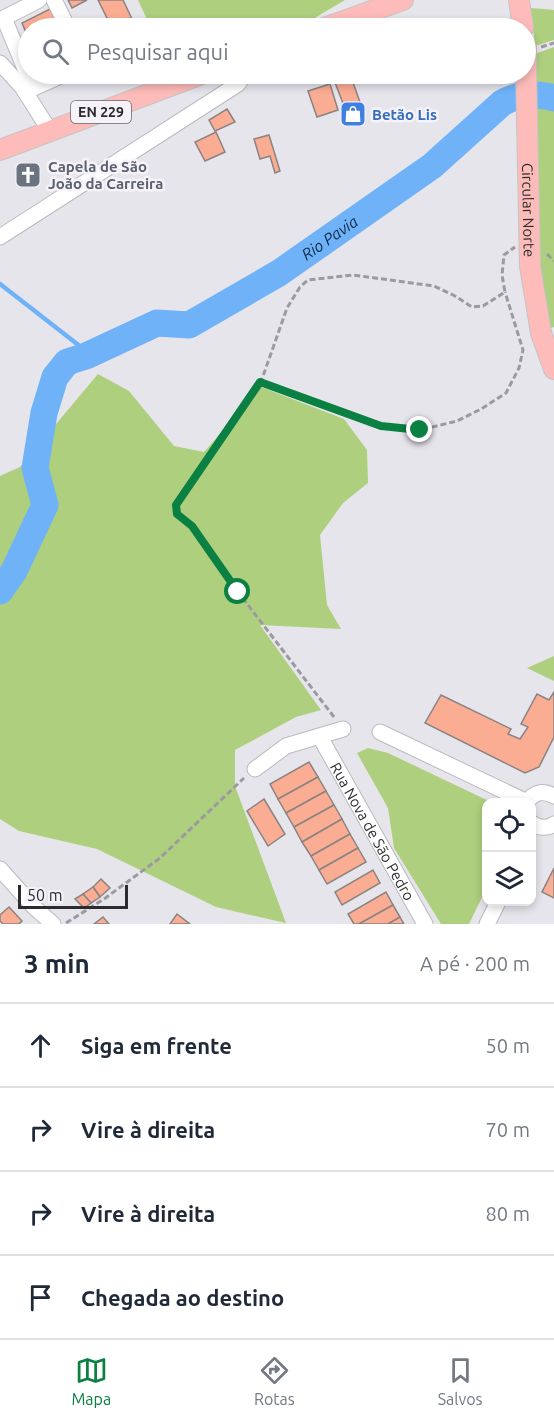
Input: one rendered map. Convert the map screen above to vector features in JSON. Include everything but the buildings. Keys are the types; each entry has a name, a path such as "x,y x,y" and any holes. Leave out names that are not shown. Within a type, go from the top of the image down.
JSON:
{"main road":[{"path":"351,18 378,0"},
{"path":"354,18 403,0"},
{"path":"519,0 522,18"},
{"name":"EN 229","path":"0,150 175,84"},
{"name":"Circular Norte","path":"526,84 530,266 541,333 554,369"}],"street":[{"path":"18,58 4,18 39,0"},
{"path":"54,0 63,18"},
{"path":"0,63 18,80"},
{"path":"23,84 29,90"},
{"path":"27,84 50,131"},
{"path":"29,90 42,84"},
{"path":"0,237 238,84"},
{"path":"255,769 286,746 343,729"},
{"path":"380,732 519,798"},
{"name":"Rua Nova de São Pedro","path":"320,737 425,924"},
{"path":"531,798 534,795 552,791"},
{"path":"536,827 546,828 554,824"},
{"path":"0,869 34,907 53,924"},
{"path":"487,924 496,906"}],"path":[{"path":"536,47 554,43"},
{"path":"260,382 381,426 420,430 457,421 481,409 506,393 519,368 523,350 502,275 504,255 513,247 523,248"},
{"path":"542,250 554,261"},
{"path":"343,729 238,592 192,526 177,514 176,505 260,382 287,308 300,287 308,280 354,275 434,286 472,307 483,306 505,292"},
{"path":"65,924 160,858 255,769"}],"green space":[{"path":"138,0 345,0 314,18 146,18"},
{"path":"531,8 554,10 554,40 536,46 536,18 532,18"},
{"path":"554,47 554,327 550,328 538,258 536,54"},
{"path":"98,374 129,391 174,446 204,452 261,387 344,419 367,450 368,483 343,503 320,535 327,605 341,629 260,625 321,710 296,717 235,750 235,786 286,923 216,907 97,849 19,831 0,819 0,476 20,467"},
{"path":"554,656 554,681 527,668"},
{"path":"368,748 388,753 483,798 482,897 469,924 441,924 394,848 388,808 357,753"}],"waterway":[{"name":"Rio Pavia","path":"0,591 14,571 45,505 35,468 44,413 55,377 67,362 86,356 157,323 189,325 279,273 432,166 502,103 515,97 528,95 554,98"},
{"name":"Rio Pavia","path":"0,284 90,354"}],"place":[{"name":"Betão Lis","path":"353,114"},
{"name":"Capela de São João da Carreira","path":"28,175"}],"route":[{"path":"238,592 192,526 177,514 176,505 260,382 381,426 420,430"}]}
